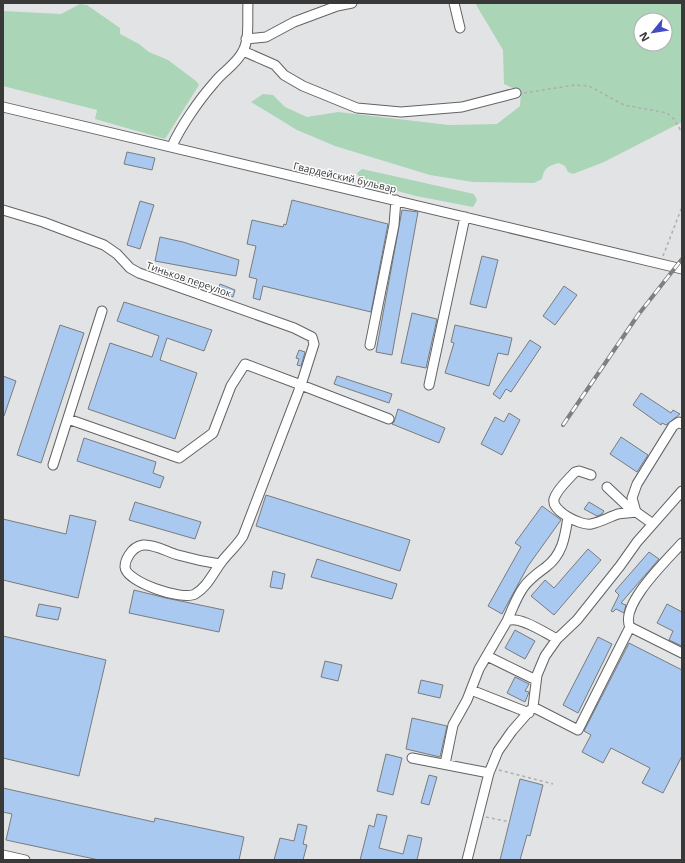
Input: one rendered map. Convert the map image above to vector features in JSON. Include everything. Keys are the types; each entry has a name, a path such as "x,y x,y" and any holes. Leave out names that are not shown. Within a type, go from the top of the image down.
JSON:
{"street":[{"path":"172,146 177,136 214,82 237,61 243,51 246,39 248,3"},
{"path":"246,39 266,37 294,22 337,6 352,3"},
{"path":"454,3 460,28"},
{"path":"243,51 275,65 284,75 303,86 357,108 401,112 462,107 516,93"},
{"name":"Гвардейский бульвар","path":"3,107 172,146 682,269"},
{"path":"370,345 394,225 396,200"},
{"name":"Тиньков переулок","path":"3,210 43,222 104,245 117,254 130,268 139,273 294,328 312,337 314,344 312,354 301,385"},
{"path":"428,384 465,217"},
{"path":"53,465 102,311"},
{"path":"68,419 178,458 212,432 231,386 245,364 389,419"},
{"path":"220,564 200,561 177,555 161,548 144,545 134,548 127,558 125,567 128,574 134,578 163,591 180,595 193,595 211,580 220,564 236,547 243,536 301,385"},
{"path":"636,512 632,498 637,484 673,426 679,422 682,424"},
{"path":"591,475 579,471 575,472 556,494 554,505 568,517 579,523 590,524 619,514 636,512"},
{"path":"607,487 636,512 653,524"},
{"path":"467,860 490,770 498,751 531,710 536,680 545,656 557,639 576,620 620,566 636,542 682,491"},
{"path":"445,764 453,725 468,700 479,669 523,587 532,578 549,566 561,550 565,537 568,517"},
{"path":"472,690 531,710 578,730 630,627 628,616 636,597 682,543"},
{"path":"506,621 511,619 519,620 557,639"},
{"path":"630,627 682,653"},
{"path":"487,656 536,680"},
{"path":"412,758 490,770"},
{"path":"3,855 25,860"}],"path":[{"path":"516,93 549,90 575,85 589,86 624,105 667,113 675,120 682,133"},
{"path":"660,264 682,207"},
{"path":"490,770 553,784"},
{"path":"478,815 510,822"}],"green space":[{"path":"475,3 682,3 682,124 680,123 604,162 573,174 568,172 565,166 559,163 552,165 544,172 542,179 534,183 473,182 430,175 335,146 297,130 251,102 263,94 273,95 285,107 307,117 338,112 449,125 497,124 520,106 521,92 504,84 503,50"},
{"path":"80,4 87,5 120,28 120,34 139,44 149,52 168,60 196,81 199,85 165,139 95,119 97,110 3,86 3,11 61,14"},
{"path":"362,169 474,194 477,200 473,207 416,196 360,181 357,173"}],"building":[{"path":"127,152 155,158 152,170 124,164"},
{"path":"292,200 388,224 371,312 263,286 260,300 253,298 257,279 249,277 256,246 247,244 252,220 283,227 284,224 286,225"},
{"path":"140,201 154,205 140,249 127,245"},
{"path":"402,210 418,212 392,355 376,352"},
{"path":"160,237 183,242 239,260 236,276 155,261"},
{"path":"482,256 498,260 486,308 470,304"},
{"path":"220,284 235,290 233,297 218,292"},
{"path":"564,286 577,295 555,325 543,316"},
{"path":"124,302 212,330 204,351 167,338 160,360 197,373 175,439 88,409 110,343 152,357 159,336 117,321"},
{"path":"412,313 437,319 426,368 401,363"},
{"path":"60,325 84,333 41,463 17,455"},
{"path":"455,325 512,338 508,355 498,353 489,386 445,373 454,343 451,342"},
{"path":"530,340 541,347 511,392 506,389 500,399 493,394"},
{"path":"299,350 305,352 301,366 297,365 299,359 296,358"},
{"path":"3,376 16,381 4,416 3,416"},
{"path":"337,376 392,394 389,403 334,384"},
{"path":"641,393 671,413 673,410 680,414 666,425 662,423 661,425 633,405"},
{"path":"398,409 445,428 439,443 392,424"},
{"path":"509,413 520,420 502,455 481,444 495,417 504,422"},
{"path":"621,437 648,455 637,472 610,454"},
{"path":"84,438 156,462 153,473 164,477 160,488 77,461"},
{"path":"266,495 410,540 400,571 256,526"},
{"path":"135,502 201,522 195,539 129,520"},
{"path":"589,502 604,511 602,514 597,516 584,509"},
{"path":"542,506 561,520 528,566 502,614 488,606 521,547 515,543"},
{"path":"70,515 96,521 78,598 3,580 3,519 66,534"},
{"path":"588,549 601,560 554,615 531,596 545,580 554,588"},
{"path":"649,552 659,559 621,603 626,605 624,613 616,609 613,612 611,611 619,595 615,591"},
{"path":"317,559 397,584 392,599 311,577"},
{"path":"273,571 285,574 282,589 270,587"},
{"path":"134,590 224,610 219,632 129,613"},
{"path":"39,604 61,608 58,620 36,616"},
{"path":"667,604 682,612 682,646 669,640 673,631 657,623"},
{"path":"515,630 535,641 525,659 505,648"},
{"path":"3,636 106,660 79,776 3,758"},
{"path":"598,637 612,644 578,713 563,705"},
{"path":"629,643 682,670 682,756 663,793 642,783 650,768 611,748 603,763 582,752 591,735 584,731"},
{"path":"325,661 342,665 338,681 321,677"},
{"path":"515,677 529,684 525,691 529,692 525,702 507,693"},
{"path":"421,680 443,685 440,698 418,693"},
{"path":"412,718 447,726 440,757 406,749"},
{"path":"386,754 402,758 393,795 377,791"},
{"path":"429,775 437,777 429,805 421,803"},
{"path":"520,779 543,785 530,836 527,835 520,860 500,860"},
{"path":"3,788 154,822 155,818 244,837 239,860 99,860 6,840 12,814 3,812"},
{"path":"377,814 387,816 379,848 403,854 408,835 422,838 417,860 360,860 369,825 374,827"},
{"path":"298,824 307,826 303,844 307,845 303,860 274,860 280,838 294,841"}],"railway":[{"path":"563,425 638,315 682,259"}]}
